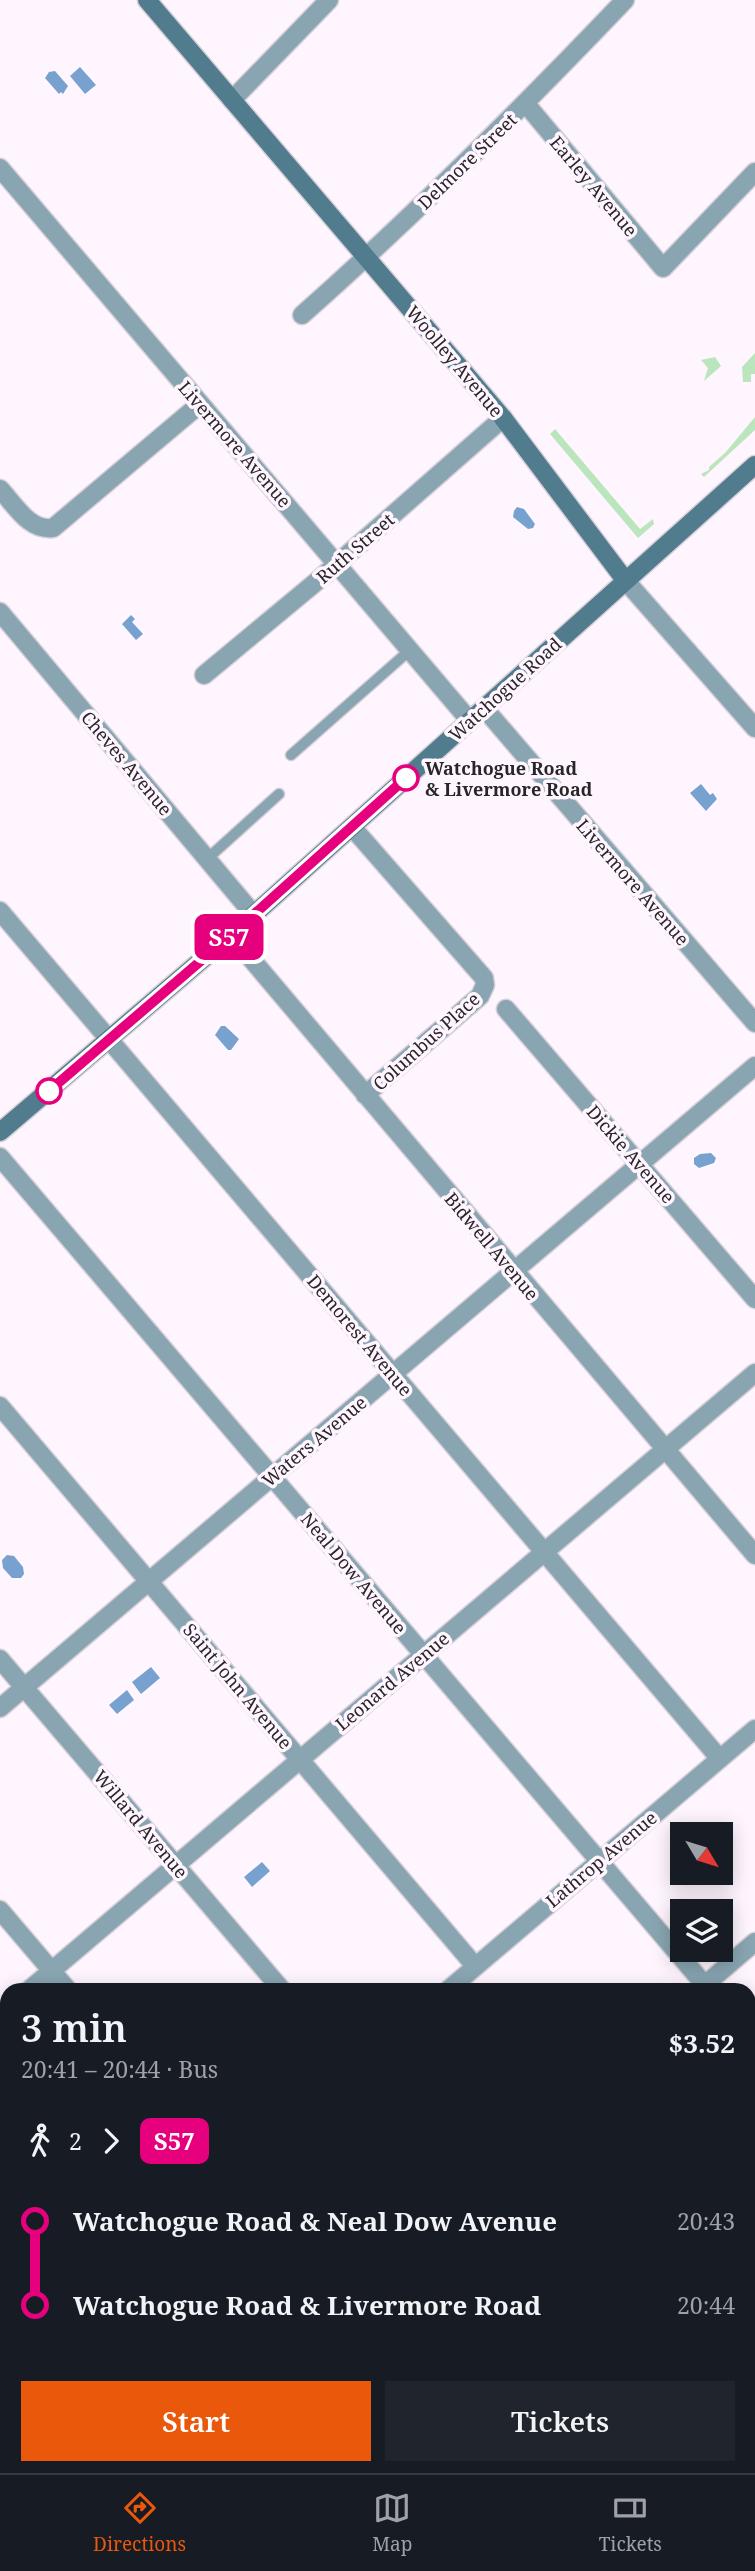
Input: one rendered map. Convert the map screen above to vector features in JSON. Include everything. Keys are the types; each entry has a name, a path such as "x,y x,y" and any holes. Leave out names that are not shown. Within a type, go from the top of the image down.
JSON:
{"street":[{"name":"Woolley Avenue","path":"147,0 503,418 625,580 755,728"},
{"path":"232,100 329,0"},
{"name":"Delmore Street","path":"302,315 367,258 526,104 625,0"},
{"name":"Earley Avenue","path":"526,104 663,268 755,172"},
{"name":"Livermore Avenue","path":"0,168 410,650 477,714 755,1023"},
{"path":"0,489 29,521 44,529 53,528 200,404"},
{"name":"Ruth Street","path":"204,675 503,418"},
{"name":"Watchogue Road","path":"0,1132 254,915 755,465"},
{"name":"Cheves Avenue","path":"0,612 254,915"},
{"name":"Columbus Place","path":"352,827 484,978 485,985 480,996 365,1096"},
{"name":"Demorest Avenue","path":"0,911 720,1759"},
{"name":"Bidwell Avenue","path":"231,935 755,1555"},
{"name":"Dickie Avenue","path":"506,1009 755,1299"},
{"name":"Waters Avenue","path":"0,1707 755,1066"},
{"name":"Neal Dow Avenue","path":"0,1157 700,1983"},
{"name":"Leonard Avenue","path":"37,1983 755,1373"},
{"name":"Saint John Avenue","path":"0,1406 475,1966"},
{"name":"Willard Avenue","path":"0,1659 276,1983"},
{"name":"Lathrop Avenue","path":"456,1983 755,1729"},
{"path":"0,1910 62,1983"},
{"path":"710,1983 755,1942"}],"lane":[{"path":"291,755 410,650"},
{"path":"207,859 279,794"}],"green space":[{"path":"755,353 755,374 751,374 751,382 743,382 742,367"},
{"path":"715,357 721,366 704,381 708,368 701,360"},
{"path":"755,417 755,430 704,477 701,474 709,470"},
{"path":"555,429 640,529 653,519 654,524 638,538 550,434"}],"water":[{"path":"80,67 96,85 85,94 70,76"},
{"path":"55,71 68,86 63,94 59,94 45,78 49,72"},
{"path":"517,507 524,509 535,524 533,528 528,529 513,517"},
{"path":"131,615 135,619 132,622 143,634 136,640 122,624"},
{"path":"701,784 717,799 706,811 690,793"},
{"path":"221,1026 225,1026 239,1039 231,1050 215,1035"},
{"path":"711,1153 716,1158 714,1163 699,1168 694,1164 694,1158 700,1154"},
{"path":"7,1555 14,1556 23,1567 24,1574 21,1578 12,1578 3,1568 2,1560"},
{"path":"151,1667 160,1678 141,1694 132,1682"},
{"path":"127,1690 134,1700 117,1714 109,1705"},
{"path":"262,1862 270,1871 252,1887 244,1877"}],"bus line":[{"name":"S57","path":"49,1091 231,935 406,778"}],"place":[{"name":"Watchogue Road & Livermore Road","path":"406,778"}]}
